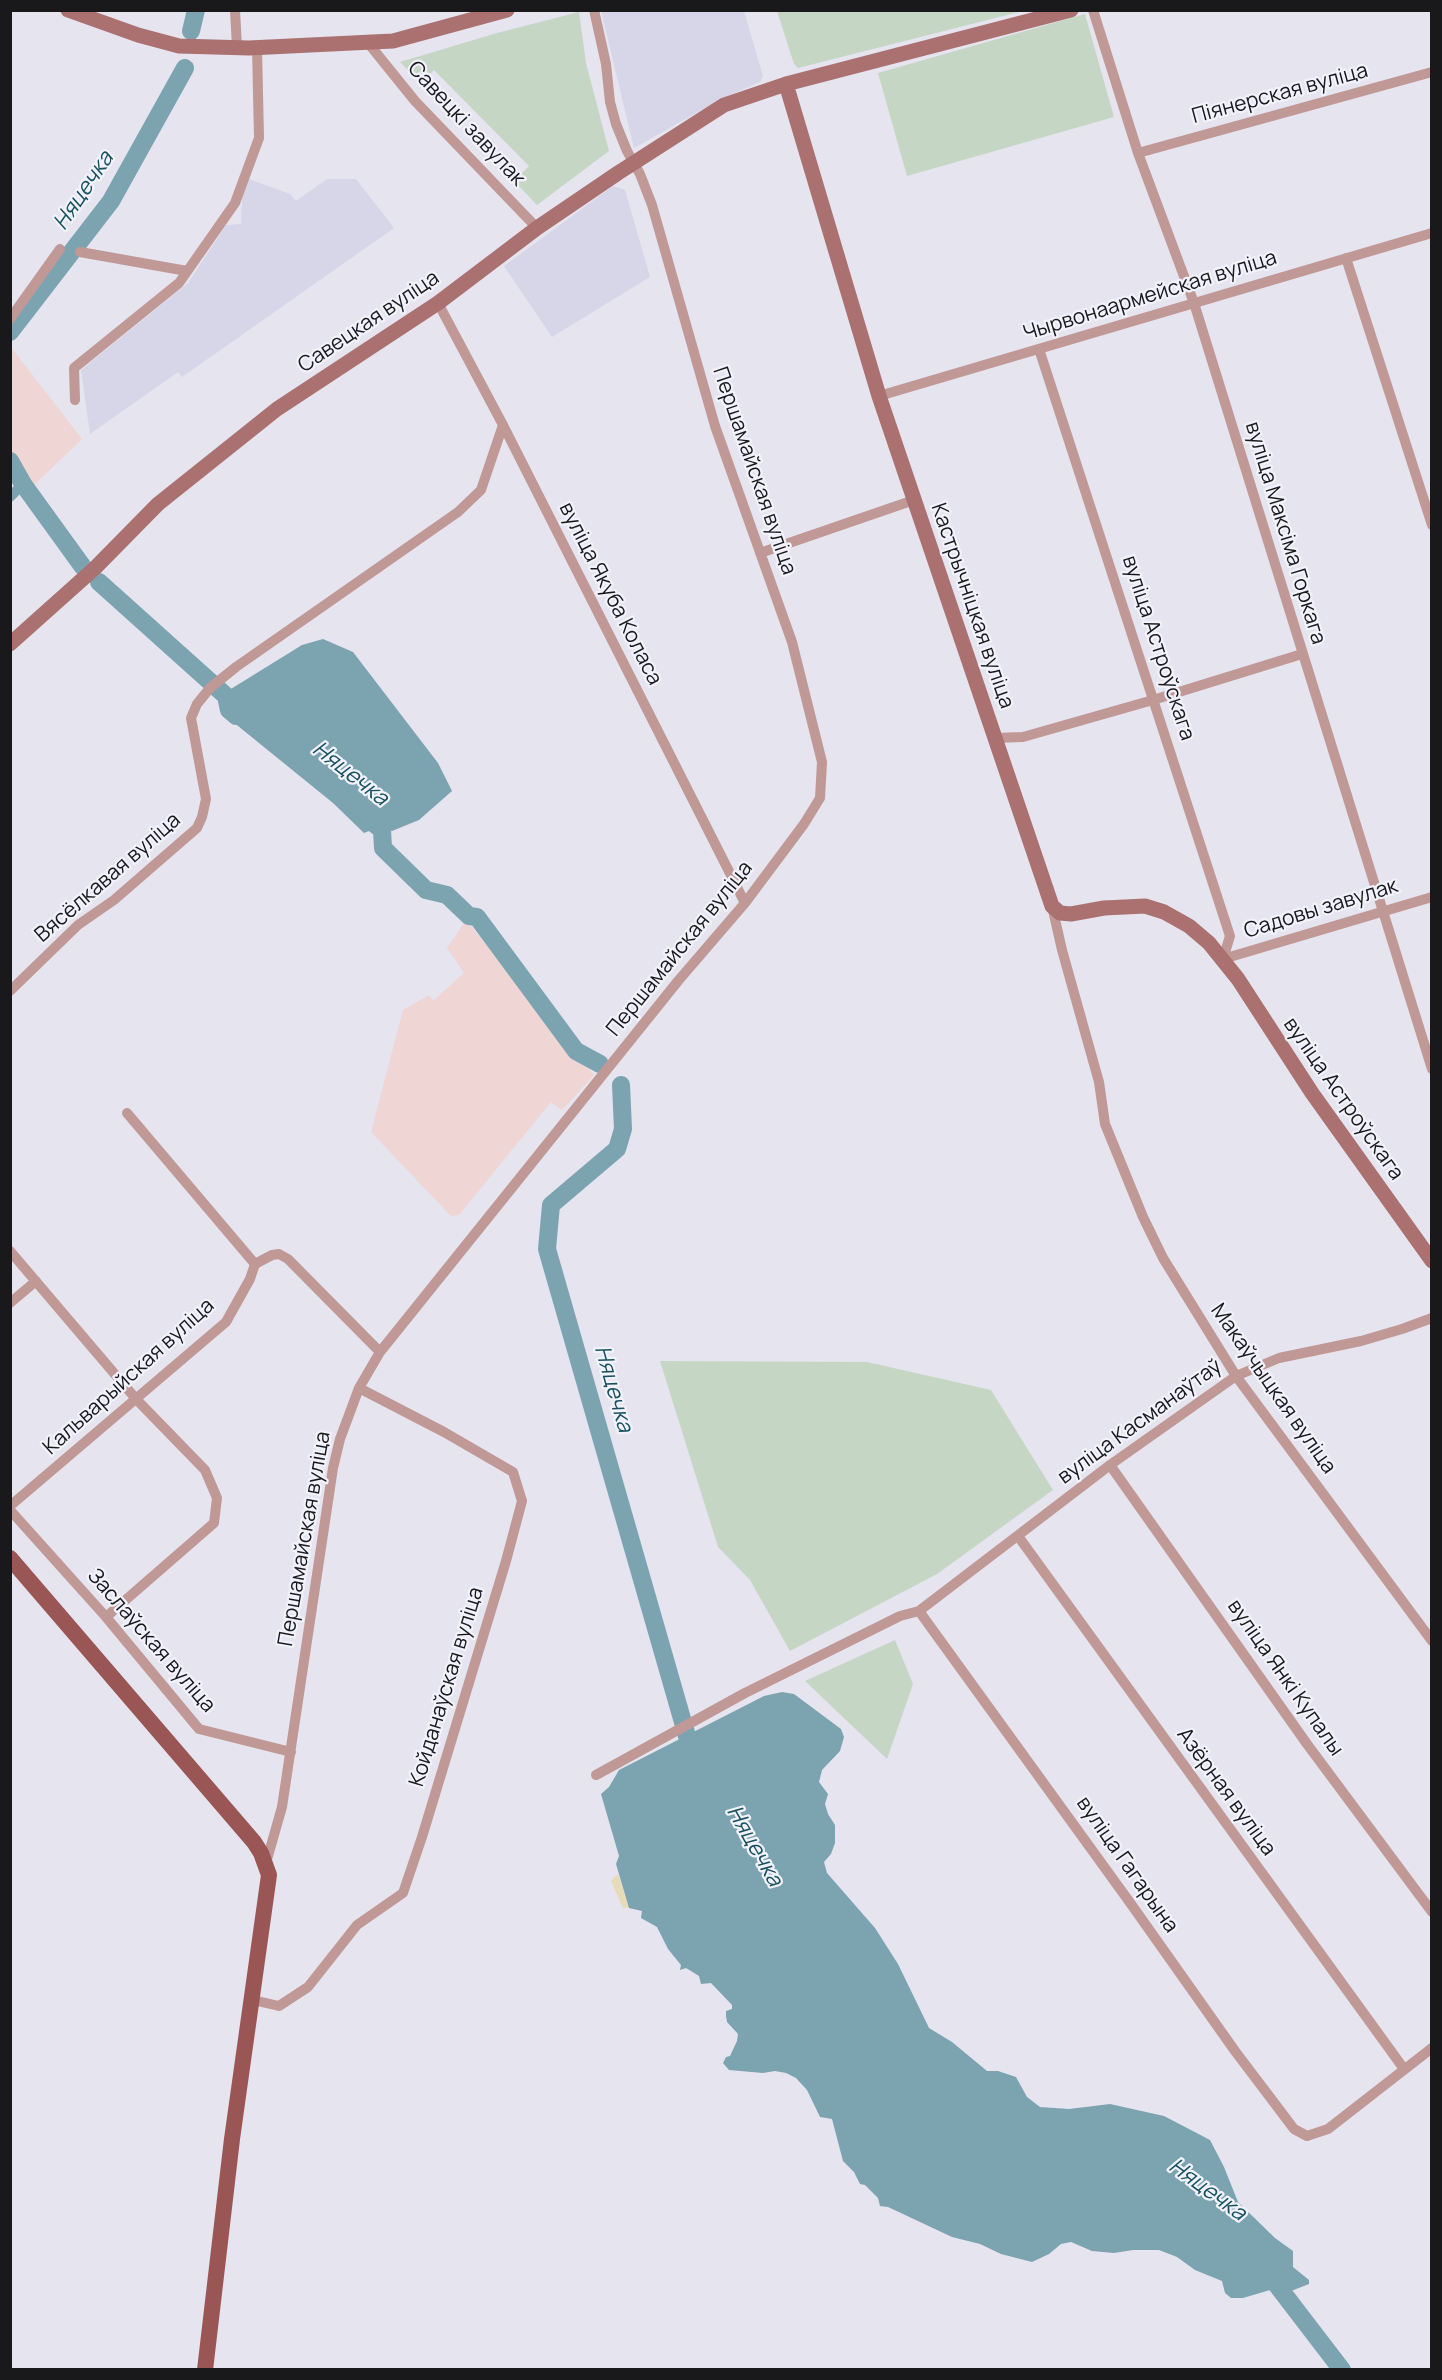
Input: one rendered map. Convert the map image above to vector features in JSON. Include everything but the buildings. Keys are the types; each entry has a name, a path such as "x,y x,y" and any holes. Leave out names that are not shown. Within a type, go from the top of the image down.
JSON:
{"main road":[{"path":"10,1558 254,1842 269,1875 232,2139 205,2370"}],"street":[{"path":"68,10 146,37 194,48 369,44 402,39 507,10"},
{"path":"235,10 237,47"},
{"name":"Першамайская вуліца","path":"265,1863 282,1808 333,1468 346,1420 359,1388 380,1352 678,981 744,903 804,824 820,798 822,762 792,642 715,426 652,205 616,124 594,10"},
{"name":"Савецкая вуліца","path":"10,644 95,568 158,504 277,409 438,303 537,228 724,105 786,84 1071,10"},
{"name":"вуліца Максіма Горкага","path":"1093,10 1138,153 1194,303 1431,1069"},
{"name":"Савецкі завулак","path":"369,44 415,101 537,228"},
{"path":"75,400 74,368 179,283 236,203 259,138 257,48"},
{"name":"Піянерская вуліца","path":"1138,153 1431,72"},
{"name":"Кастрычніцкая вуліца","path":"786,84 879,396 1052,906 1093,1061 1105,1124 1111,1142"},
{"name":"Чырвонаармейская вуліца","path":"879,396 1431,233"},
{"path":"10,319 60,249"},
{"path":"80,252 187,271"},
{"path":"1346,258 1431,525"},
{"name":"вуліца Якуба Коласа","path":"438,303 503,425 744,903"},
{"name":"вуліца Астроўскага","path":"1039,349 1230,936 1223,959"},
{"name":"Вясёлкавая вуліца","path":"10,991 78,925 114,900 197,828 206,798 191,718 197,704 210,688 236,667 458,512 481,490 503,425"},
{"path":"760,553 914,500"},
{"path":"995,738 1023,736 1153,700 1302,654"},
{"name":"Садовы завулак","path":"1223,959 1431,897"},
{"name":"вуліца Астроўскага","path":"1052,906 1060,913 1071,914 1104,908 1145,906 1164,912 1189,926 1209,943 1223,959 1312,1093 1431,1261"},
{"path":"127,1113 255,1264 279,1254 288,1259 380,1352"},
{"name":"Макаўчыцкая вуліца","path":"1111,1142 1163,1258 1236,1376 1431,1641"},
{"path":"10,1251 136,1399 205,1470 217,1498 214,1523 106,1617"},
{"name":"Кальварыйская вуліца","path":"10,1508 226,1322 250,1279 255,1264"},
{"path":"10,1303 36,1281"},
{"name":"вуліца Касманаўтаў","path":"919,1611 1110,1465 1236,1376 1279,1358 1361,1341 1431,1318"},
{"name":"Койданаўская вуліца","path":"253,2000 279,2006 308,1987 357,1925 403,1893 506,1561 522,1500 513,1472 444,1432 359,1388"},
{"name":"вуліца Янкі Купалы","path":"1110,1465 1307,1744 1431,1912"},
{"name":"Заслаўская вуліца","path":"10,1508 106,1617 199,1729 291,1752"},
{"name":"Азёрная вуліца","path":"1018,1536 1404,2069"},
{"path":"596,1775 692,1720 892,1619 919,1611"},
{"name":"вуліца Гагарына","path":"919,1611 1131,1904 1234,2051 1294,2129 1307,2136 1328,2130 1404,2069"},
{"path":"1404,2069 1431,2048"}],"shaded area":[{"path":"601,11 744,11 763,76 760,82 723,98 634,148"},
{"path":"249,179 290,194 296,201 327,179 356,179 394,228 182,377 178,372 90,434 81,370 188,283 226,225 241,224 242,197"},
{"path":"613,186 625,190 650,277 552,337 504,266"},
{"path":"10,346 82,439 33,486 14,478 11,482"},
{"path":"466,920 594,1075 562,1110 551,1102 459,1215 451,1216 371,1132 403,1010 429,995 433,1001 464,973 447,948"}],"green space":[{"path":"777,10 1023,11 798,68 794,64"},
{"path":"579,12 586,63 609,151 537,205 514,181 529,166 434,70 421,83 400,62 497,33"},
{"path":"1085,14 1114,117 907,176 878,73"},
{"path":"660,1361 867,1362 991,1390 1053,1490 937,1574 790,1651 750,1580 718,1547"},
{"path":"895,1640 913,1684 887,1759 805,1681"}],"sand":[{"path":"618,1874 629,1908 623,1908 611,1881"}],"water":[{"path":"323,639 353,652 438,763 452,791 419,820 392,831 379,827 364,833 333,803 222,713 226,692 302,645"},
{"path":"782,1692 794,1694 841,1729 844,1737 840,1751 822,1770 819,1782 828,1794 825,1804 835,1825 835,1843 831,1854 824,1862 827,1873 875,1928 898,1964 929,2028 952,2042 987,2071 998,2071 1016,2077 1027,2097 1040,2107 1069,2109 1110,2104 1164,2116 1210,2140 1238,2202 1275,2238 1293,2251 1293,2267 1309,2280 1309,2284 1286,2293 1282,2300 1276,2292 1270,2290 1243,2298 1231,2298 1225,2293 1222,2281 1195,2270 1177,2257 1159,2250 1114,2253 1092,2251 1071,2242 1061,2244 1049,2254 1032,2262 952,2237 888,2207 880,2206 878,2198 865,2185 860,2184 854,2172 843,2161 832,2119 820,2117 807,2090 796,2078 775,2071 763,2073 729,2070 723,2063 726,2057 730,2056 738,2034 727,2022 726,2011 732,2009 732,2005 711,1983 701,1984 699,1976 686,1968 680,1970 681,1965 668,1949 657,1927 641,1918 642,1911 629,1908 616,1864 619,1856 601,1794 609,1787 619,1770 764,1696"}],"waterway":[{"name":"Няцечка","path":"191,31 196,10"},
{"name":"Няцечка","path":"10,332 111,201 185,68"},
{"name":"Няцечка","path":"10,461 23,484 83,567"},
{"path":"10,497 23,484"},
{"name":"Няцечка","path":"99,582 226,696 229,710 236,716"},
{"name":"Няцечка","path":"359,812 382,830 383,848 426,890 447,895 469,916 477,917 576,1051 600,1064"},
{"name":"Няцечка","path":"621,1085 623,1129 617,1149 551,1205 547,1249 693,1757"},
{"name":"Няцечка","path":"1270,2276 1342,2370"}]}
